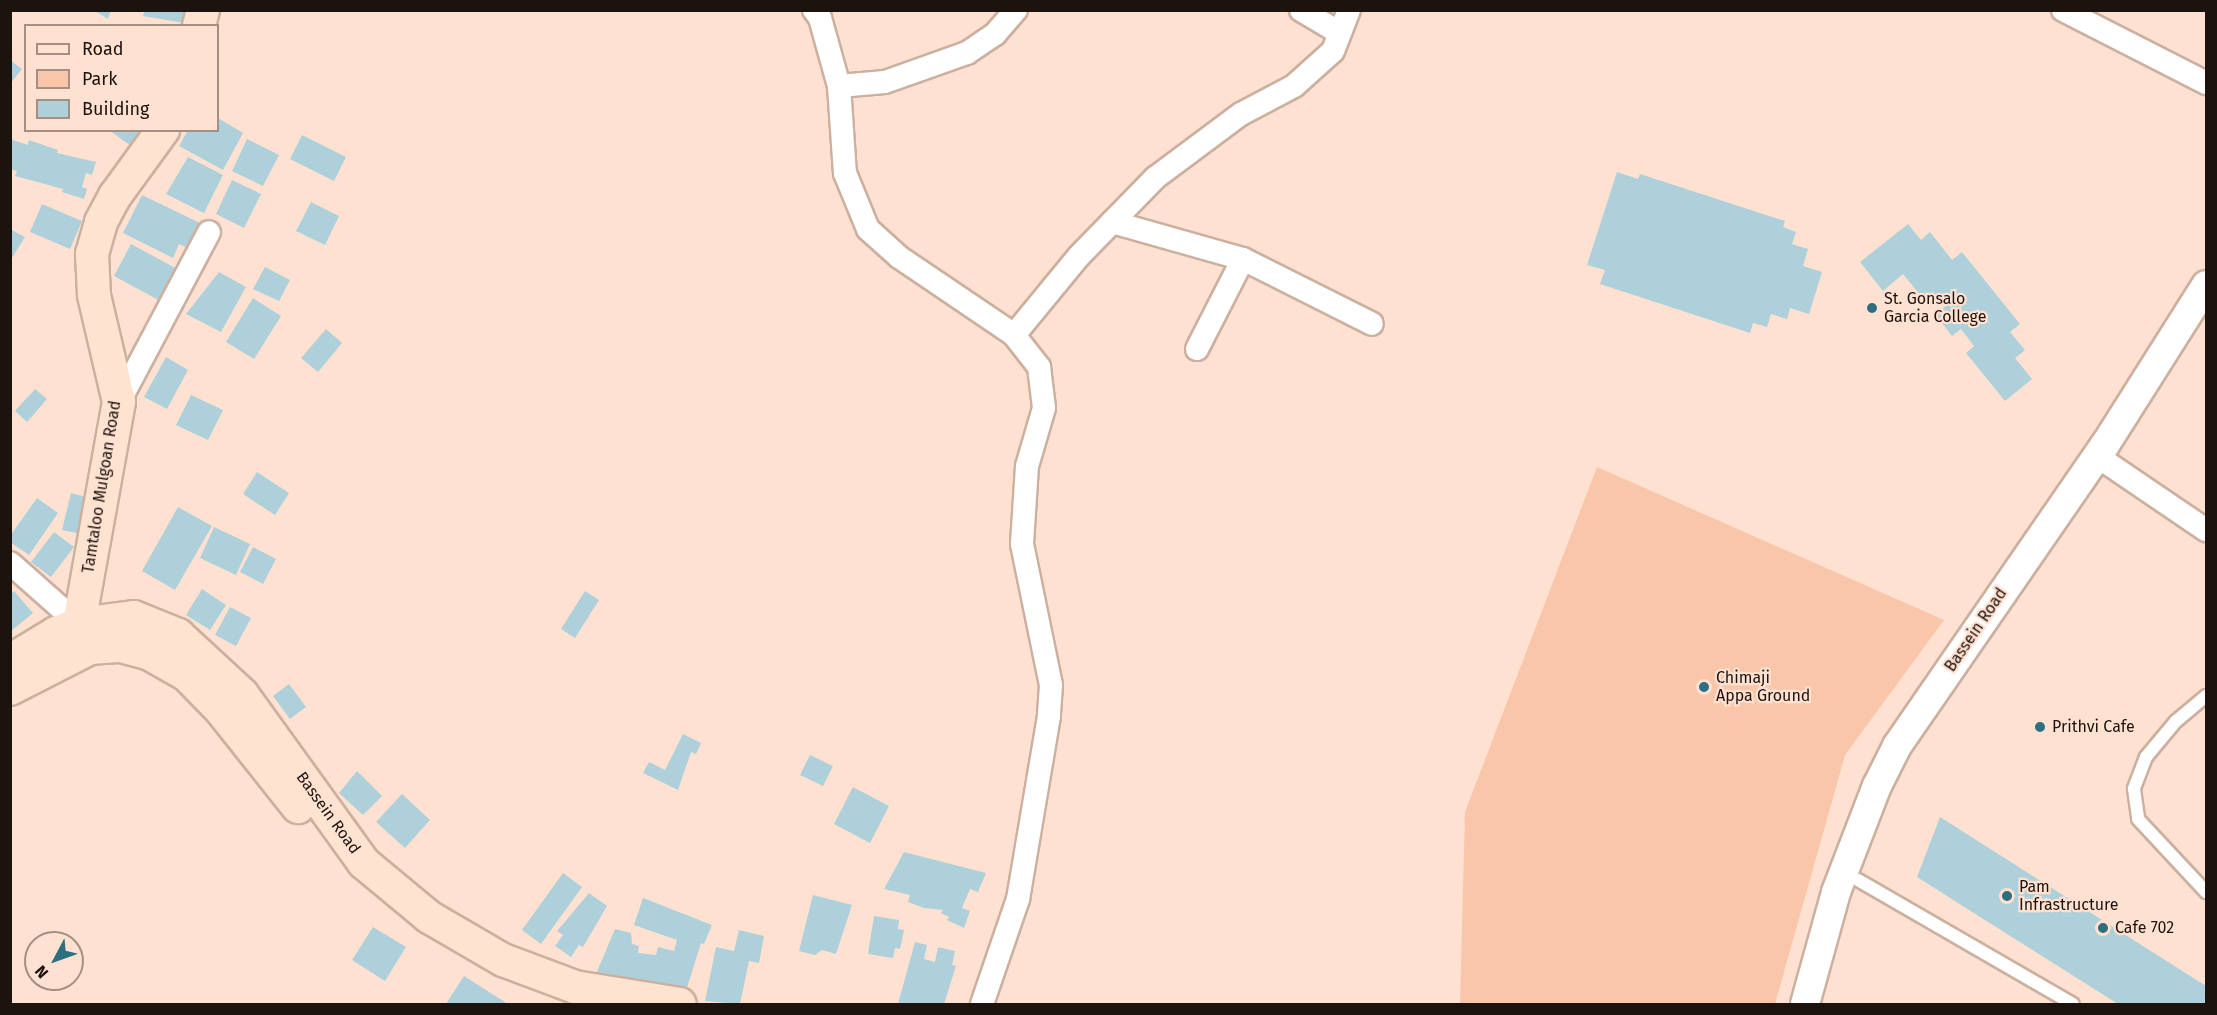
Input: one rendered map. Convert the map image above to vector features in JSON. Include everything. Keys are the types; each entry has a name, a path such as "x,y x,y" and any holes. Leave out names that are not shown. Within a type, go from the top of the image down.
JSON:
{"main road":[{"name":"Tamtaloo Mulgoan Road","path":"85,636 119,402 94,295 92,254 101,222 114,196 162,132"},
{"name":"Bassein Road","path":"85,636 134,616 178,635 204,656 242,694 364,862 429,917 503,960 575,987 680,1005"},
{"name":"Bassein Road","path":"10,661 56,633 85,636 150,654 187,675 221,710 362,886 419,934 495,973 575,1005"},
{"path":"10,688 85,636"}],"street":[{"path":"814,10 839,86 845,173 868,230 899,257 1014,335 1039,367 1044,408 1027,466 1022,544 1050,685 1049,716 1018,899 982,1005"},
{"path":"839,86 885,82 967,53 995,34 1016,10"},
{"path":"1301,10 1340,33"},
{"path":"1014,335 1113,222 1155,178 1241,114 1294,86 1333,51 1349,10"},
{"path":"2063,10 2206,83"},
{"path":"1113,222 1243,259 1372,324"},
{"path":"119,402 209,232"},
{"path":"1197,350 1243,259"},
{"name":"Bassein Road","path":"1819,1005 1858,880 1908,757 2103,461 2206,285"},
{"name":"Bassein Road","path":"1805,1005 1836,892 1876,786 1897,746 2206,315"},
{"path":"2103,461 2206,530"},
{"path":"10,562 85,636"}],"lane":[{"path":"2206,696 2176,721 2146,757 2134,789 2138,819 2206,892"},
{"path":"1858,880 2073,1005"}],"green space":[{"name":"Chimaji Appa Ground","path":"1597,467 1944,620 1845,755 1775,1004 1460,1004 1465,812"}],"building":[{"path":"93,10 111,10 108,19"},
{"path":"145,10 188,10 184,23 143,16"},
{"path":"10,60 22,69 10,84"},
{"path":"219,119 243,133 223,170 179,146 187,132 219,132"},
{"path":"112,132 145,132 134,148"},
{"path":"302,135 346,157 334,181 290,159"},
{"path":"10,139 28,145 29,140 58,150 57,153 96,162 92,175 86,173 82,187 87,189 84,199 62,192 63,189 15,176 17,171 10,169"},
{"path":"247,139 279,155 263,186 232,171"},
{"path":"188,157 223,175 204,213 166,194"},
{"path":"1617,172 1638,179 1640,174 1785,221 1783,227 1796,232 1792,244 1808,249 1803,266 1822,272 1809,314 1790,308 1787,319 1771,314 1767,327 1753,323 1750,333 1600,284 1605,270 1587,265"},
{"path":"232,180 261,194 244,228 216,214"},
{"path":"142,195 200,223 188,248 179,244 173,258 123,233"},
{"path":"311,202 339,216 325,245 296,231"},
{"path":"42,204 82,221 70,249 30,232"},
{"path":"1908,224 1921,240 1930,232 1952,260 1962,252 2020,324 2010,332 2025,350 2015,358 2032,379 2005,401 1966,353 1974,346 1961,329 1952,336 1935,314 1945,307 1933,292 1924,300 1903,274 1883,291 1860,262"},
{"path":"10,229 25,237 10,261"},
{"path":"131,244 181,271 164,303 114,276"},
{"path":"265,267 290,280 279,301 253,289"},
{"path":"219,272 246,287 221,332 186,314"},
{"path":"253,298 281,316 254,359 226,342"},
{"path":"326,329 342,343 318,372 301,358"},
{"path":"166,357 188,370 167,409 144,397"},
{"path":"35,389 47,399 27,422 15,411"},
{"path":"191,395 223,410 208,440 176,425"},
{"path":"257,472 289,493 275,515 243,494"},
{"path":"71,493 89,498 81,534 62,530"},
{"path":"37,498 58,513 29,555 10,542 10,536"},
{"path":"178,507 212,526 175,590 142,571"},
{"path":"214,527 250,544 236,575 200,558"},
{"path":"54,532 74,547 51,577 31,562"},
{"path":"253,547 276,559 263,584 240,572"},
{"path":"202,589 226,605 210,630 186,615"},
{"path":"14,591 33,613 10,632 10,594"},
{"path":"585,591 599,600 575,638 561,629"},
{"path":"230,607 251,618 236,646 215,635"},
{"path":"289,684 306,707 290,719 273,696"},
{"path":"683,734 701,743 696,754 691,752 678,790 643,773 649,762 665,770"},
{"path":"810,755 833,766 823,786 800,775"},
{"path":"357,771 382,796 363,815 339,793"},
{"path":"853,787 889,806 870,843 834,824"},
{"path":"402,794 430,820 405,848 376,822"},
{"name":"Pam Infrastructure","path":"1940,817 2206,986 2206,1004 2118,1004 1917,877"},
{"path":"904,852 986,873 978,892 970,889 962,908 970,911 964,928 947,920 949,917 941,913 943,910 924,908 908,902 910,895 884,889"},
{"path":"563,873 582,887 541,944 522,930"},
{"path":"589,893 607,906 583,947 579,945 571,957 555,946 563,935 557,931"},
{"path":"813,895 852,905 836,954 822,950 815,955 799,951"},
{"path":"643,898 712,925 704,944 701,943 686,991 596,974 615,929 631,933 632,944 639,946 638,953 656,955 658,947 674,951 677,940 634,925"},
{"path":"874,916 899,920 898,929 904,930 900,949 895,948 893,958 868,954"},
{"path":"373,927 406,947 385,981 352,960"},
{"path":"739,930 764,936 759,963 749,961 740,1004 705,1001 716,947 734,951"},
{"path":"915,942 927,945 924,959 935,962 938,947 955,951 952,965 956,966 944,1004 898,1004"},
{"path":"464,976 508,1004 446,1004"}],"place":[{"name":"St. Gonsalo Garcia College","path":"1872,308"},
{"name":"Chimaji Appa Ground","path":"1704,687"},
{"name":"Prithvi Cafe","path":"2040,727"},
{"name":"Pam Infrastructure","path":"2007,896"},
{"name":"Cafe 702","path":"2103,928"}]}
